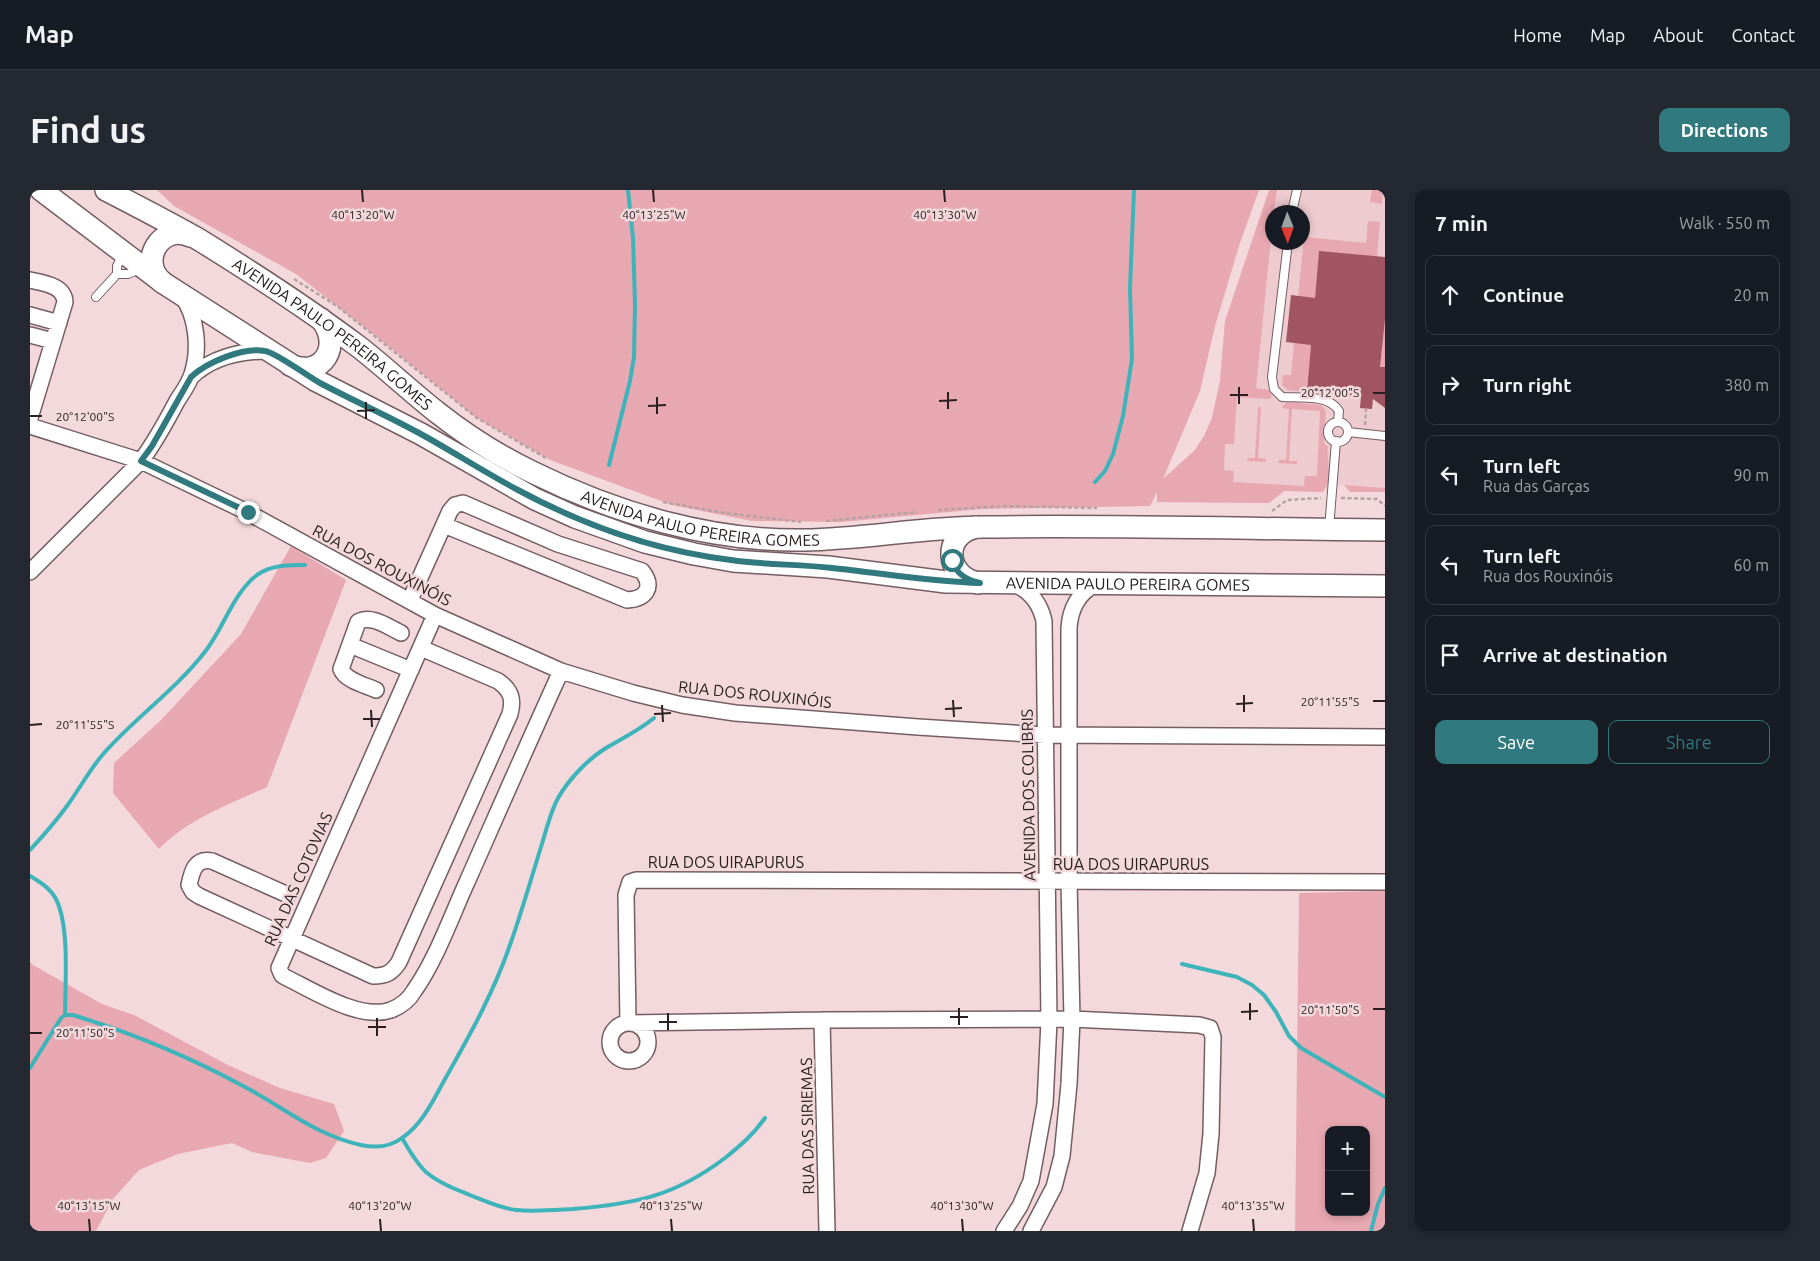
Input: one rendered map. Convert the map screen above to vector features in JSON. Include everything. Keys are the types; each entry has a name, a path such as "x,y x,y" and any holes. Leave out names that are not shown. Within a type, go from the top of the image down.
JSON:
{"main road":[{"name":"AVENIDA PAULO PEREIRA GOMES","path":"41,190 120,264 142,269 267,351 322,384 421,434 518,490 575,516 645,542 733,561 808,565 946,582 1385,586"},
{"name":"AVENIDA PAULO PEREIRA GOMES","path":"106,190 195,238 293,300 362,349 435,411 489,449 579,494 648,517 708,532 770,540 837,539 902,532 979,527 1385,530"},
{"path":"173,290 157,278 151,262 152,253 162,239 170,235 178,233 187,234 195,238"},
{"path":"288,364 308,368 325,359 331,340 327,326 321,319"},
{"path":"979,527 967,530 957,539 953,547 952,556 953,564 961,575 968,580 980,583"}],"street":[{"path":"30,280 50,285 62,292 65,302 30,418"},
{"path":"30,572 141,461 152,446 191,377 195,358 194,332 190,309 173,290"},
{"path":"30,315 58,323"},
{"path":"30,336 53,341"},
{"path":"191,377 203,368 231,355 250,351 267,351"},
{"name":"RUA DOS ROUXINÓIS","path":"30,426 141,461 248,512 435,615 561,671 682,705 735,713 1045,735 1385,737"},
{"path":"410,600 444,526 455,505 463,503 558,544 642,571 647,577 646,593 638,600 627,600 444,526"},
{"name":"AVENIDA DOS COLIBRIS","path":"1008,1229 1031,1181 1045,1104 1049,1021 1043,616 1038,602 1030,593 1013,584"},
{"path":"1031,1231 1054,1187 1062,1156 1069,1084 1072,1019 1069,882 1070,618 1078,599 1085,591 1096,584"},
{"name":"RUA DAS COTOVIAS","path":"435,615 279,968 285,977 353,1009 368,1013 383,1012 405,1002 414,992 439,944 561,671"},
{"path":"376,690 343,675 341,669 358,622 363,618 370,619 401,633"},
{"path":"350,645 411,670"},
{"path":"288,896 212,861 205,860 199,862 195,867 189,885 192,892 199,896 373,976 383,976 392,971 399,962 506,723 513,703 512,695 506,686 498,680 421,648"},
{"name":"RUA DOS UIRAPURUS","path":"1190,1231 1207,1173 1211,1134 1212,1031 1206,1026 1072,1019 1049,1021 822,1020 628,1023 626,895 630,882 636,880 1385,882"},
{"name":"RUA DAS SIRIEMAS","path":"822,1020 827,1231"}],"lane":[{"path":"1294,205 1297,190"},
{"path":"1287,250 1272,376 1274,389 1282,397 1331,402 1339,411 1338,422"},
{"path":"96,297 120,264"},
{"path":"1338,422 1346,426 1348,432 1344,440 1336,441 1330,437 1328,431 1330,426 1338,422"},
{"path":"1348,432 1385,436"},
{"path":"1329,530 1336,441"}],"path":[{"path":"289,275 337,306 477,418 550,460"},
{"path":"655,500 696,508"}],"shaded area":[{"path":"157,190 1259,190 1240,243 1215,326 1200,391 1163,479 1194,451 1204,436 1212,418 1220,381 1225,321 1269,190 1277,190 1275,205 1265,205 1265,250 1270,250 1256,388 1269,390 1272,396 1270,399 1237,397 1234,444 1225,444 1224,470 1234,471 1233,482 1304,486 1305,476 1317,476 1320,411 1292,409 1289,461 1297,461 1297,464 1278,463 1279,460 1286,460 1289,409 1282,407 1287,402 1321,405 1326,411 1324,443 1328,447 1328,481 1323,492 1284,491 1269,503 1157,502 1157,492 1150,506 982,509 841,522 752,521 672,505 550,460 477,418 296,274 174,206"},
{"path":"1269,190 1385,190 1385,492 1350,492 1344,485 1328,485 1323,492 1284,491 1269,503 1157,502 1157,484 1194,451 1204,436 1212,418 1220,381 1225,321"},
{"path":"1372,190 1383,190 1382,204 1370,202"},
{"path":"1368,221 1380,222 1377,257 1319,252 1314,308 1297,307 1303,250 1310,250 1310,238 1366,243"},
{"path":"1385,319 1385,367 1380,367"},
{"path":"1295,334 1312,335 1307,392 1288,390 1282,385 1283,375 1291,375"},
{"path":"1258,407 1261,407 1258,458 1266,459 1266,462 1247,461 1248,458 1255,458"},
{"path":"1344,485 1385,488 1385,492 1350,492"},
{"path":"291,546 346,580 267,787 196,821 170,838 159,849 113,793 114,763 161,720 241,634"},
{"path":"1385,891 1385,1231 1295,1231 1299,893"},
{"path":"30,962 102,1004 134,1015 228,1065 280,1088 334,1104 344,1131 326,1158 310,1163 252,1152 232,1143 178,1154 139,1170 113,1199 96,1231 30,1231"}],"building":[{"path":"1319,251 1385,257 1385,319 1380,367 1385,367 1385,408 1373,399 1372,409 1360,408 1361,396 1307,392 1311,345 1286,342 1291,295 1315,298"}],"waterway":[{"path":"609,465 630,381 634,357 633,238 628,190"},
{"path":"1095,482 1105,471 1113,454 1123,416 1132,359 1130,288 1134,190"},
{"path":"30,850 63,812 104,753 204,653 241,592 249,583 257,575 274,567 305,565"},
{"path":"30,1068 61,1018 65,1015 73,1015 139,1038 182,1056 245,1087 315,1128 345,1141 372,1146 382,1146 397,1141 409,1133 427,1111 490,995 505,960 523,907 548,822 562,791 592,758 654,718"},
{"path":"30,876 51,892 56,899 60,911 66,956 65,1015"},
{"path":"1182,964 1237,977 1252,985 1264,995 1289,1036 1301,1048 1385,1097"},
{"path":"402,1138 422,1168 431,1176 447,1185 504,1208 538,1211 616,1204 635,1201 671,1190 707,1171 725,1158 756,1130 765,1118"},
{"path":"1371,1231 1378,1204 1385,1188"}],"route":[{"path":"248,512 141,461 152,446 191,377 196,372 212,363 241,352 267,351 315,380 421,434 535,499 596,525 645,542 733,561 808,565 946,582 980,583 964,578 958,572 952,560"}]}
